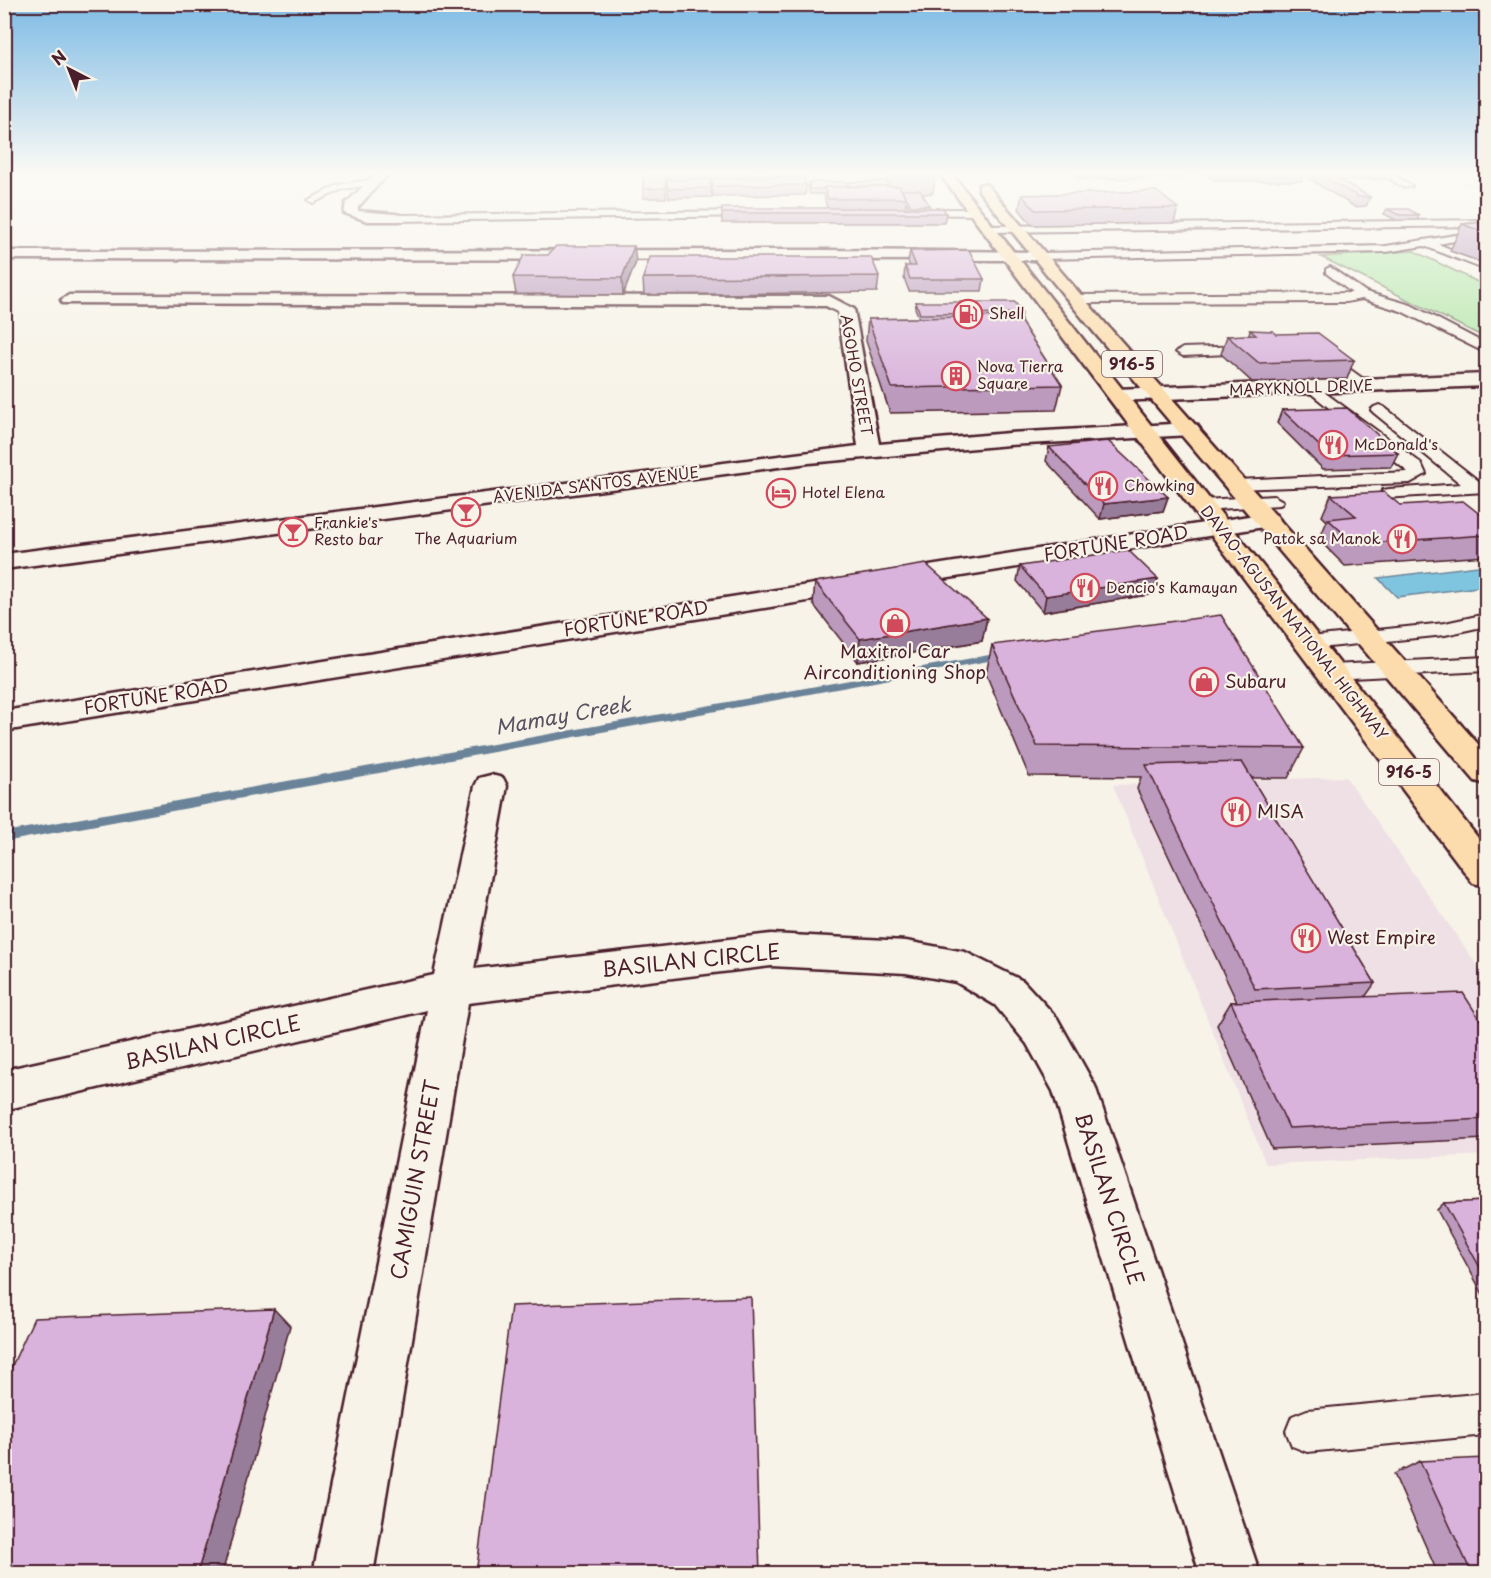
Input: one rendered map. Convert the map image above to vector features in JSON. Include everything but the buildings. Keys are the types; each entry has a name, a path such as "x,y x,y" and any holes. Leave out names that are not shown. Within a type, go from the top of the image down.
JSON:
{"main road":[{"name":"DAVAO-AGUSAN NATIONAL HIGHWAY","path":"1002,248 1486,873"},
{"name":"916-5","path":"1033,248 1486,773"},
{"path":"1064,328 1099,327"}],"street":[{"path":"4,255 1009,256 1036,252"},
{"name":"AGOHO STREET","path":"69,300 820,300 837,303 846,309 869,451"},
{"name":"MARYKNOLL DRIVE","path":"1116,395 1486,380"},
{"name":"AVENIDA SANTOS AVENUE","path":"4,562 869,451 1190,429"},
{"name":"FORTUNE ROAD","path":"4,721 1220,528 1252,503"},
{"name":"CAMIGUIN STREET","path":"343,1574 451,988 491,786"},
{"name":"BASILAN CIRCLE","path":"4,1090 451,988 771,950 855,953 965,968 1009,993 1042,1031 1073,1086 1230,1574"}],"lane":[{"path":"1036,252 1319,252 1395,248"},
{"path":"1437,248 1486,267"},
{"path":"1330,271 1362,295 1406,308 1486,349"},
{"path":"1076,299 1346,298 1362,295"},
{"path":"1306,348 1316,348 1364,386"},
{"path":"1183,352 1247,350"},
{"path":"1252,503 1410,478 1417,474 1415,467 1313,388"},
{"path":"1379,410 1482,488"},
{"path":"1203,505 1482,488"},
{"path":"1310,643 1445,629 1486,620"},
{"path":"1332,672 1486,664"},
{"path":"1307,1431 1486,1414"}],"shaded area":[{"path":"1346,777 1486,978 1486,1155 1266,1164 1113,785"}],"green space":[{"path":"1414,251 1486,286 1486,338 1321,257"}],"water":[{"path":"1486,565 1486,586 1397,597 1378,578"}],"waterway":[{"name":"Mamay Creek","path":"4,837 1006,655"}],"place":[{"name":"Shell","path":"968,314"},
{"name":"Nova Tierra Square","path":"956,376"},
{"name":"McDonald's","path":"1333,445"},
{"name":"Chowking","path":"1103,486"},
{"name":"Hotel Elena","path":"781,493"},
{"name":"The Aquarium","path":"466,512"},
{"name":"Frankie's Resto bar","path":"293,532"},
{"name":"Patok sa Manok","path":"1402,539"},
{"name":"Dencio's Kamayan","path":"1085,588"},
{"name":"Maxitrol Car Airconditioning Shop","path":"895,623"},
{"name":"Subaru","path":"1204,682"},
{"name":"MISA","path":"1236,812"},
{"name":"West Empire","path":"1306,938"}]}
